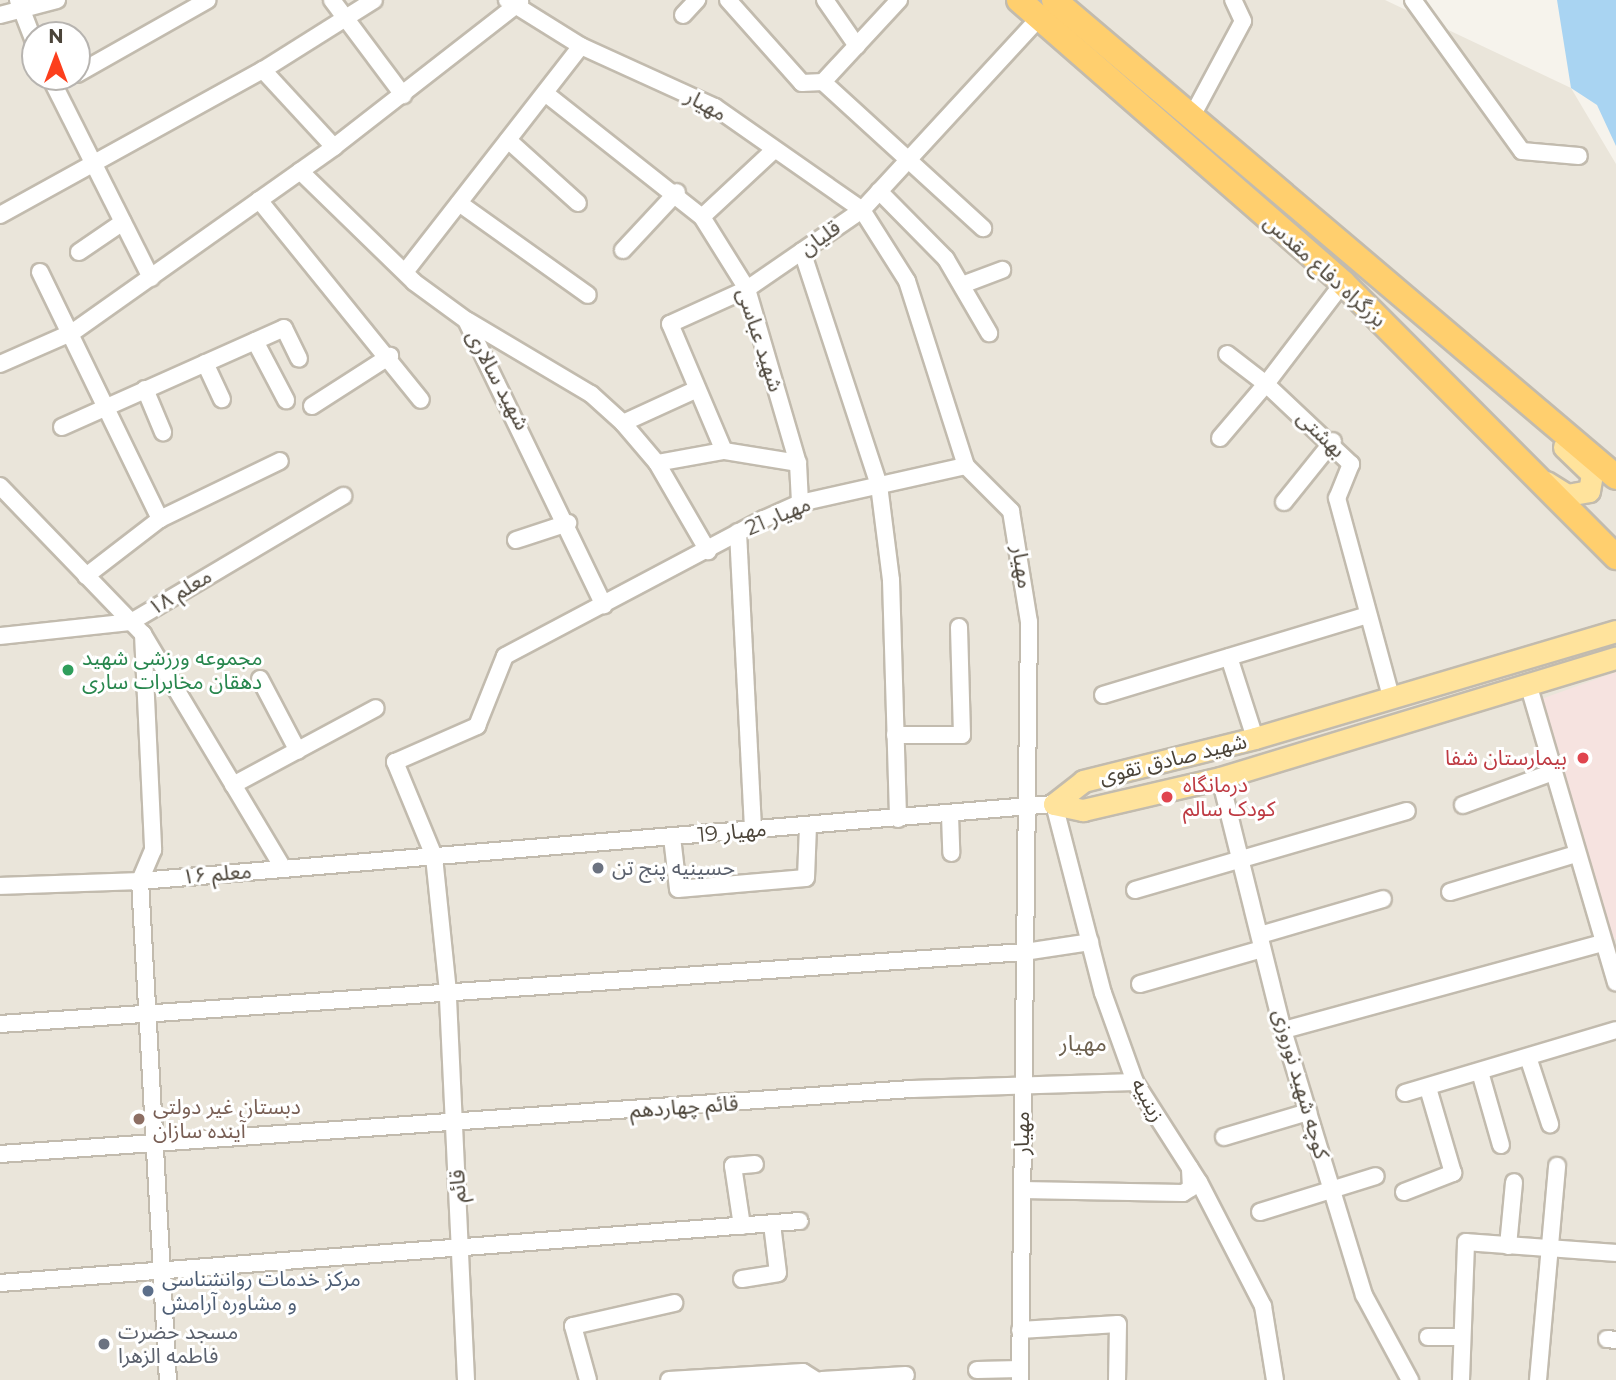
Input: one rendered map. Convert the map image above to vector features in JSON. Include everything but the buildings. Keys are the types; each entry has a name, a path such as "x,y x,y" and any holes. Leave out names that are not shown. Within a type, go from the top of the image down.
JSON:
{"highway":[{"name":"بزرگراه دفاع مقدس","path":"1019,0 1047,9 1190,120 1454,345 1616,477"},
{"name":"بزرگراه دفاع مقدس","path":"1047,9 1343,283 1616,557"}],"main road":[{"path":"1454,345 1593,481 1577,496 1536,475"},
{"name":"شهید صادق تقوی","path":"1054,804 1083,781 1255,738 1616,631"},
{"name":"شهید صادق تقوی","path":"1054,804 1083,810 1220,778 1529,687 1616,658"}],"street":[{"path":"0,15 20,7 57,0"},
{"path":"91,66 208,0"},
{"path":"332,0 403,95"},
{"path":"0,215 262,70 374,0"},
{"path":"683,15 697,0"},
{"path":"728,0 802,83 823,82 899,0"},
{"path":"825,0 857,46"},
{"path":"1190,120 1242,21 1233,0"},
{"path":"1413,0 1522,151 1578,156"},
{"path":"0,364 74,332 152,278 403,95 514,3"},
{"name":"مهیار","path":"514,3 581,46 715,107 773,151 862,209 907,281 966,466 1011,511 1023,556 1029,808 1020,1375"},
{"name":"قلیان","path":"724,451 695,390 670,324 747,289 862,209 1047,9"},
{"path":"405,272 581,46"},
{"path":"262,70 334,147"},
{"path":"823,82 983,228"},
{"path":"56,91 152,278"},
{"name":"شهید عباسی","path":"545,93 677,192 702,217 747,289 797,463 800,503"},
{"path":"508,140 578,203"},
{"path":"702,217 773,151"},
{"name":"شهید سالاری","path":"300,171 405,272 466,320 568,523 604,605"},
{"path":"879,191 946,259 989,333"},
{"path":"623,250 677,192"},
{"path":"259,200 390,356 421,400"},
{"path":"459,203 587,295"},
{"path":"79,252 122,222"},
{"path":"802,251 880,485 891,580 898,819"},
{"path":"962,285 1002,270"},
{"path":"40,272 74,332 105,407 160,519"},
{"path":"1220,438 1266,384 1343,283"},
{"path":"466,320 591,394 624,423 657,463 708,551"},
{"path":"62,426 284,328 299,359"},
{"path":"255,341 286,400"},
{"name":"بهشتی","path":"1227,354 1333,441 1351,464 1337,498 1391,696"},
{"path":"312,406 390,356"},
{"path":"205,363 222,398"},
{"path":"145,389 163,432"},
{"path":"624,423 695,390"},
{"path":"1284,502 1333,441"},
{"path":"657,463 724,451 797,463"},
{"path":"86,576 160,519 280,461"},
{"name":"مهیار 21","path":"434,856 395,762 477,726 505,656 800,503 966,466"},
{"path":"0,486 143,634 283,868"},
{"name":"معلم ۱۸","path":"0,636 131,622 343,496"},
{"path":"516,540 568,523"},
{"path":"738,533 753,830"},
{"path":"1102,695 1368,615"},
{"path":"895,735 962,735 959,627"},
{"path":"143,634 153,850 140,881 150,1016 153,1144 166,1272 168,1380"},
{"path":"1229,657 1255,738"},
{"path":"260,679 298,751"},
{"path":"1529,687 1576,855 1616,982"},
{"path":"233,785 376,708"},
{"path":"1464,805 1553,772"},
{"name":"کوچه شهید نوروزی","path":"1220,778 1284,1030 1364,1295 1410,1380"},
{"name":"مهیار 19","path":"434,856 950,815 1054,804"},
{"name":"زینبیه","path":"1054,804 1090,942 1135,1082 1190,1167 1263,1306 1275,1380"},
{"path":"1135,890 1407,811"},
{"path":"950,815 951,853"},
{"path":"672,837 678,889 806,877 808,826"},
{"path":"1450,892 1576,855"},
{"name":"معلم ۱۶","path":"0,886 140,881 434,856"},
{"name":"قائم","path":"434,856 448,992 466,1380"},
{"path":"1140,984 1383,899"},
{"path":"0,1024 150,1016 448,992 1025,952 1090,942"},
{"path":"1284,1030 1602,943"},
{"path":"1405,1093 1616,1030"},
{"path":"1528,1057 1550,1124"},
{"path":"1480,1072 1501,1146"},
{"name":"قائم چهاردهم","path":"0,1154 455,1125 912,1089 1135,1082"},
{"path":"1404,1192 1453,1173 1428,1088"},
{"path":"1224,1137 1308,1112"},
{"path":"742,1226 733,1166 755,1164"},
{"path":"1538,1380 1547,1249 1557,1166"},
{"path":"1022,1190 1183,1193 1191,1188 1190,1167"},
{"path":"1260,1212 1376,1176"},
{"path":"1508,1246 1514,1182"},
{"path":"0,1283 800,1221"},
{"path":"742,1279 778,1273 772,1224"},
{"path":"1461,1380 1466,1242 1616,1253"},
{"path":"588,1380 573,1326 674,1303"},
{"path":"1020,1329 1118,1324 1117,1380"},
{"path":"1428,1336 1462,1337"},
{"path":"977,1370 1020,1375"},
{"path":"669,1380 803,1372 816,1380"},
{"path":"824,1380 906,1375"}],"shaded area":[{"path":"0,0 1385,0 1571,88 1616,164 1616,1380 0,1380"},
{"name":"بیمارستان شفا","path":"1616,672 1616,939 1607,941 1533,702"}],"water":[{"path":"1557,0 1616,0 1616,146 1597,105 1571,88"}],"place":[{"name":"مجموعه ورزشی شهید دهقان مخابرات ساری","path":"68,670"},
{"name":"بیمارستان شفا","path":"1583,758"},
{"name":"درمانگاه کودک سالم","path":"1167,797"},
{"name":"حسینیه پنج تن","path":"598,868"},
{"name":"دبستان غیر دولتی آینده سازان","path":"139,1119"},
{"name":"مرکز خدمات روانشناسی و مشاوره آرامش","path":"148,1291"},
{"name":"مسجد حضرت فاطمه الزهرا","path":"104,1344"}],"district":[{"name":"مهیار","path":"1083,1043"}]}
